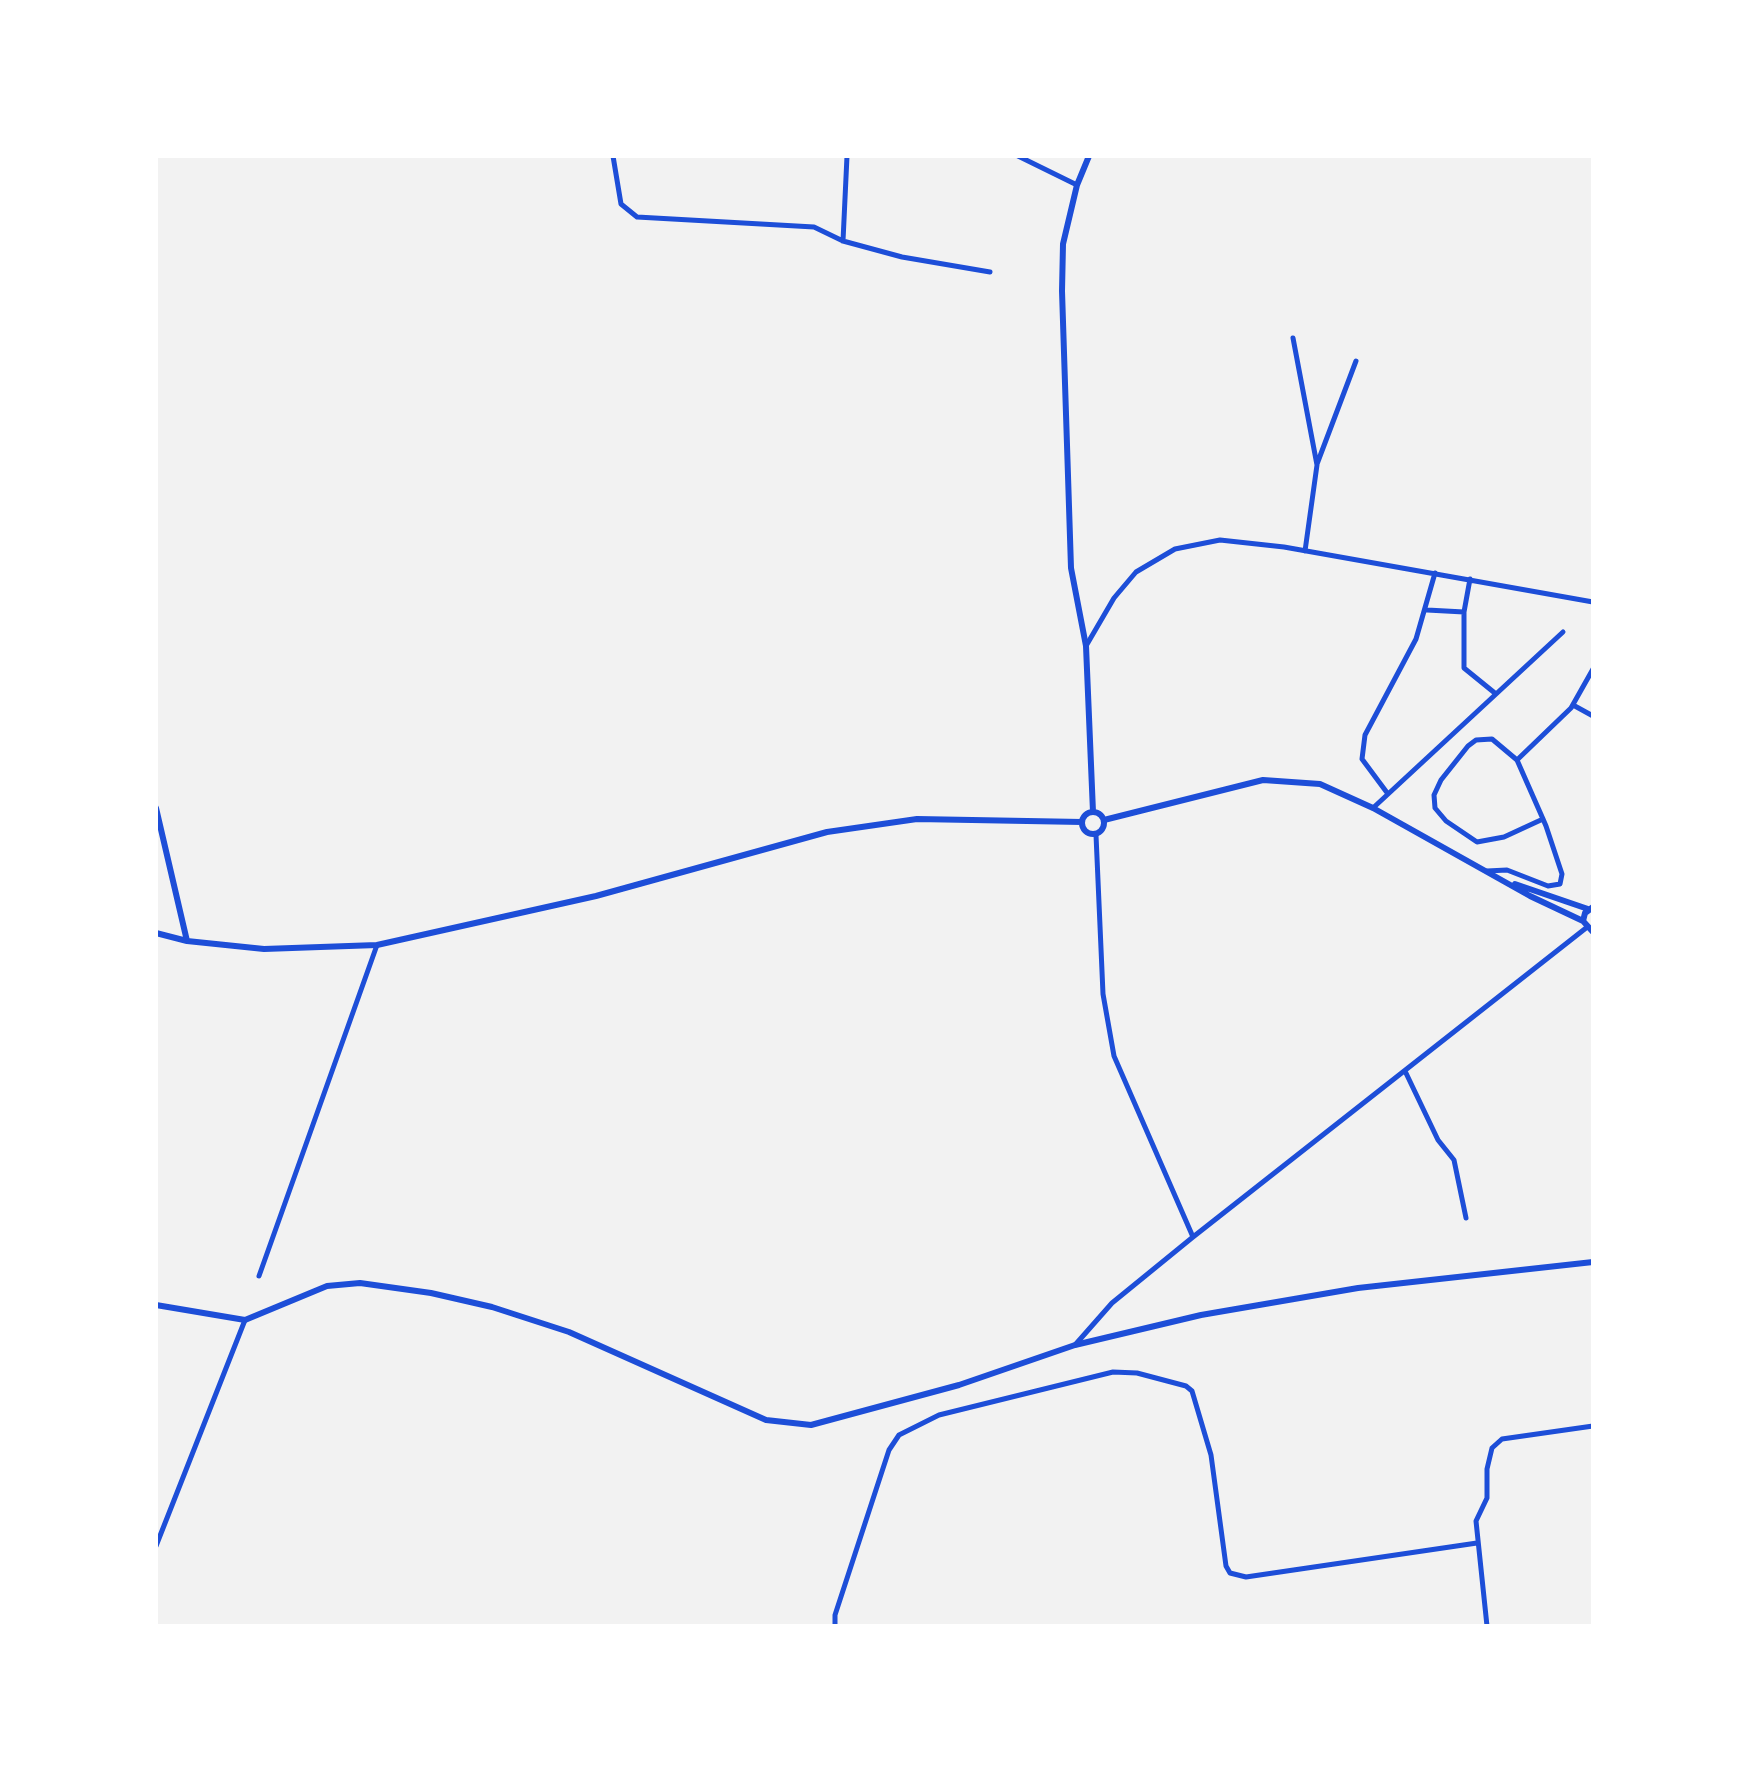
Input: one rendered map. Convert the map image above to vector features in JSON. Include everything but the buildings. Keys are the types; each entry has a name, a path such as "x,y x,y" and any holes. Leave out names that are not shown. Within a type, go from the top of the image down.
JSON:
{"street":[{"path":"613,156 621,204 626,212 637,217 814,227 843,241 902,257 990,272"},
{"path":"843,241 847,156"},
{"path":"1018,156 1077,185"},
{"path":"1089,156 1077,185 1063,244 1062,296 1071,568 1086,646 1093,812"},
{"path":"1293,338 1317,465"},
{"path":"1305,551 1317,465 1356,361"},
{"path":"1086,646 1124,584 1136,572 1175,549 1220,540 1305,551 1593,602"},
{"path":"1388,794 1362,759 1365,735 1402,668 1427,610 1435,573"},
{"path":"1470,579 1464,612 1464,668 1472,679 1496,694"},
{"path":"1427,610 1464,612"},
{"path":"1373,808 1563,632"},
{"path":"1517,760 1573,705 1593,669"},
{"path":"1573,705 1593,716"},
{"path":"1487,871 1507,870 1548,886 1560,884 1562,874 1543,819 1517,760 1492,739 1476,740 1458,755 1434,795 1435,808 1472,842 1504,837 1543,819"},
{"path":"1104,820 1263,780 1320,784 1373,808 1587,927"},
{"path":"156,808 187,941"},
{"path":"1093,812 1104,820"},
{"path":"156,933 187,941 264,949 377,945 596,896 827,832 917,819 1082,822 1093,812"},
{"path":"1096,835 1103,829 1104,820"},
{"path":"1082,822 1085,832 1096,835"},
{"path":"1096,835 1103,994 1114,1056 1193,1237"},
{"path":"1075,1345 1112,1303 1587,927 1590,908 1512,884"},
{"path":"259,1276 377,945"},
{"path":"1405,1071 1438,1140 1454,1160 1466,1218"},
{"path":"156,1305 245,1320 327,1286 360,1283 431,1293 492,1307 569,1332 766,1420 811,1425 947,1389 1075,1345 1201,1315 1358,1288 1593,1262"},
{"path":"156,1546 245,1320"},
{"path":"835,1626 835,1615 889,1450 899,1435 939,1415 1113,1372 1137,1373 1186,1386 1192,1391 1211,1455 1226,1566 1230,1573 1246,1577 1477,1543"},
{"path":"1487,1626 1476,1521 1487,1498 1489,1457 1496,1442 1593,1426"}]}
